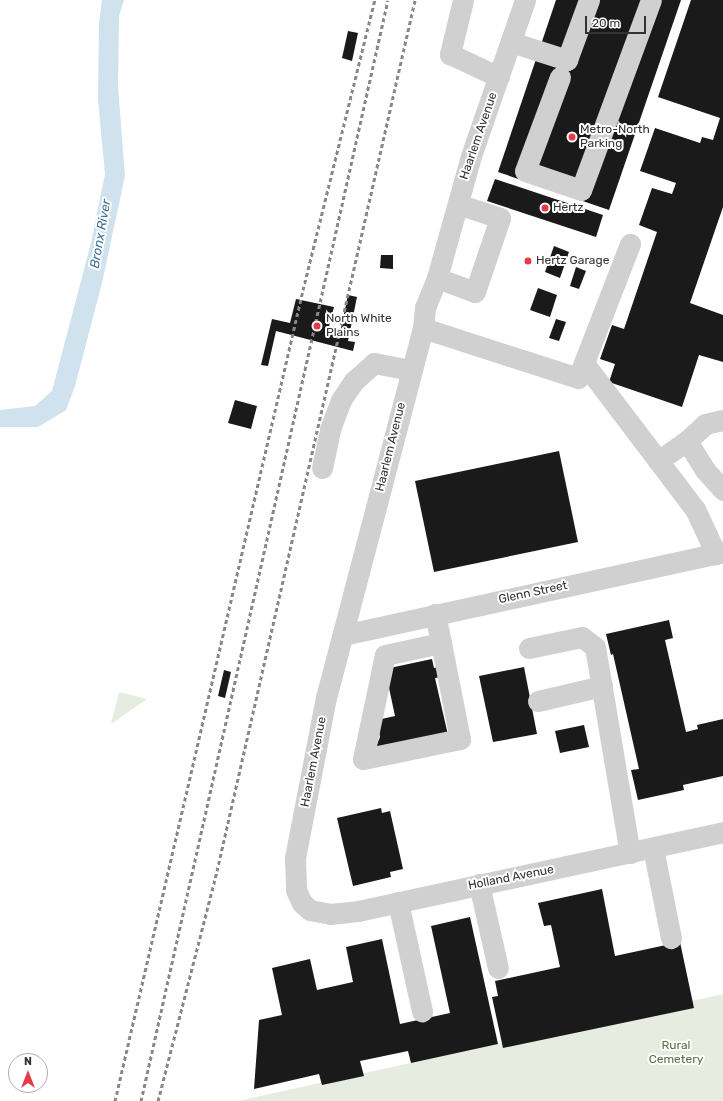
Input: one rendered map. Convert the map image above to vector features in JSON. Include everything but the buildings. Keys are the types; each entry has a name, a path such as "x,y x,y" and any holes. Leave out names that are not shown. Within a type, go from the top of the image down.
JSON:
{"street":[{"path":"463,0 450,54 500,77"},
{"name":"Haarlem Avenue","path":"302,902 295,885 295,858 326,697 422,328 425,307 437,278 471,156 500,77 525,0"},
{"path":"511,42 567,60 589,0"},
{"path":"560,77 525,171 581,190 651,0"},
{"path":"437,278 475,292 500,218 458,204"},
{"path":"422,328 578,378 630,244"},
{"path":"322,468 330,429 341,400 354,381 374,363 411,370"},
{"path":"584,363 695,509 719,553"},
{"path":"658,461 687,441 705,424 723,420"},
{"path":"687,441 705,470 723,490"},
{"name":"Glenn Street","path":"342,635 719,553"},
{"path":"435,614 441,643 460,739 363,759 385,655 441,643"},
{"path":"529,648 582,637 595,647 630,853"},
{"path":"538,701 602,686"},
{"name":"Holland Avenue","path":"302,902 310,910 330,914 398,902 723,832"},
{"path":"653,848 671,938"},
{"path":"479,884 498,968"},
{"path":"398,902 422,1011"}],"green space":[{"path":"119,692 147,699 111,724"},
{"name":"Rural Cemetery","path":"723,994 723,1101 238,1101"}],"water":[{"name":"Bronx River","path":"102,0 124,0 119,16 118,86 125,176 102,283 75,386 66,410 38,427 0,427 0,410 35,406 52,391 91,243 105,174 98,100 99,23"}],"railway":[{"path":"115,1101 303,290 375,0"},
{"path":"141,1101 388,0"},
{"path":"158,1101 217,871 415,0"}],"place":[{"name":"Metro-North Parking","path":"572,137"},
{"name":"Hertz","path":"545,208"},
{"name":"Hertz Garage","path":"528,261"},
{"name":"North White Plains","path":"317,326"}]}
